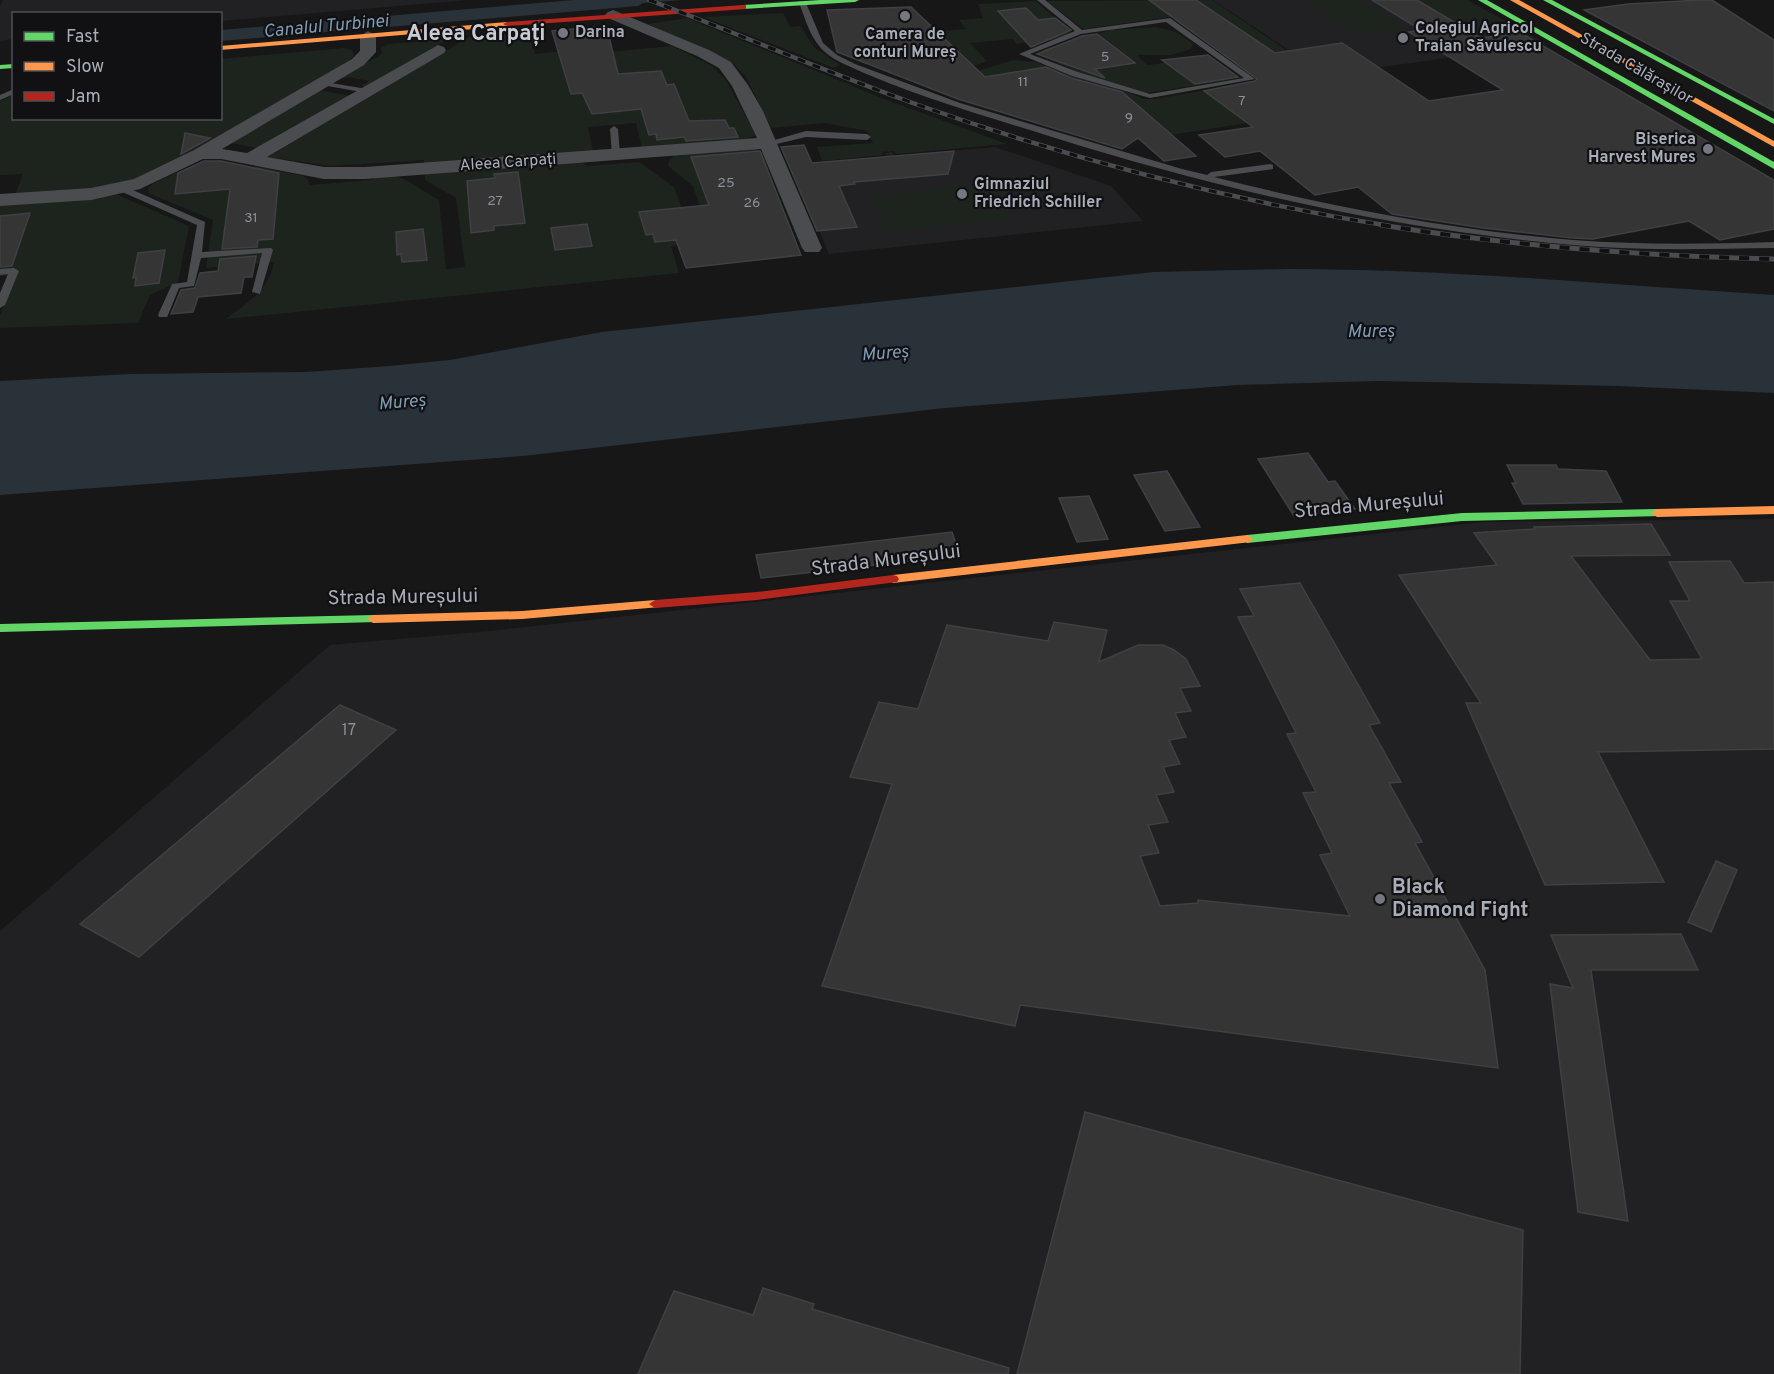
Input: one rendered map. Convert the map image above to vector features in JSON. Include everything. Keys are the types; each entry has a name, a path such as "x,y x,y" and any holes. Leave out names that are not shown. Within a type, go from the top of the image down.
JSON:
{"street":[{"path":"222,48 613,15 855,0"},
{"name":"Strada Călărașilor","path":"1482,0 1774,166"},
{"name":"Strada Călărașilor","path":"1515,0 1774,144"},
{"name":"Strada Călărașilor","path":"1547,0 1774,122"},
{"path":"613,15 703,52 725,65 740,85 768,143 812,248"},
{"path":"0,200 91,194 123,189 140,183 200,154 358,62 368,52 368,36"},
{"path":"249,160 438,50"},
{"name":"Aleea Carpați","path":"200,154 221,154 324,174 365,173 768,143"},
{"name":"Strada Mureșului","path":"0,628 522,615 757,596 1134,550 1461,517 1774,510"}],"lane":[{"path":"1041,0 1080,32 1167,21 1251,79 1150,96 1075,74 1023,54 1080,32"},
{"path":"802,3 823,48 844,62 963,106 1048,134 1203,176 1355,212 1447,229 1596,244 1774,245"},
{"path":"322,83 368,91"},
{"path":"614,129 616,155"},
{"path":"768,143 806,134 867,137"},
{"path":"1203,176 1270,166"},
{"path":"123,189 202,224 191,284 175,286 164,315"},
{"path":"196,255 268,250 257,292"},
{"path":"0,272 14,270 0,305"}],"shaded area":[{"path":"3,0 469,0 222,21 222,12 12,12 12,39 0,41 0,6"},
{"path":"1212,0 1304,62 1221,38 1203,40 1170,17 1083,29 1047,1"},
{"name":"Colegiul Agricol Traian Săvulescu","path":"1213,0 1467,0 1547,44 1368,69 1330,45 1290,51"},
{"path":"1304,0 1362,0 1406,28 1357,35"},
{"path":"1417,0 1467,0 1526,32 1481,38"},
{"path":"1036,1 1065,27 1069,32 1066,36 1054,40 1016,44 1013,39 970,43 987,61 949,75 918,33 966,29 959,20 983,18 978,4"},
{"path":"783,13 790,27 800,26 815,48 840,65 834,68 703,17"},
{"path":"687,18 884,99 1007,144 896,154 894,151 882,152 883,155 822,161 817,147 873,143 867,131 824,123 771,128 746,77 733,63 648,24"},
{"path":"1156,27 1176,32 1193,44 1191,49 1171,55 1137,55 1147,65 1182,61 1230,78 1224,81 1146,93 1098,80 1038,55 1044,49 1111,30"},
{"path":"528,33 535,54 564,51 566,56 672,46 712,66 725,79 756,135 744,140 642,148 636,123 588,127 593,152 424,164 424,160 331,166 268,157 469,37"},
{"path":"448,39 365,87 361,86 369,81 348,77 335,81 382,54 381,48 389,44"},
{"path":"344,48 352,50 354,55 346,64 205,144 133,181 117,186 15,195 23,174 0,175 0,101 12,95 12,120 222,120 222,59"},
{"path":"1013,60 1035,62 1143,99 1237,85 1313,113 1125,142 959,77"},
{"path":"320,90 350,96 257,148 231,143"},
{"name":"Gimnaziul Friedrich Schiller","path":"995,147 1111,186 1143,221 829,254 792,165 886,157 885,153 892,152 895,156"},
{"path":"755,149 762,152 786,216 707,228 693,186 668,166 669,160 676,155"},
{"path":"580,161 587,166 639,162 674,187 695,243 671,246 679,273 226,319 250,301 262,288 274,262 206,268 213,220 148,193 149,187 156,182 198,163 239,169 260,167 303,176 310,185 372,180 388,175 397,176 439,200 446,269 465,267 456,198 425,180 425,175 434,172"},
{"path":"989,184 1009,219 888,231 871,196"},
{"path":"118,195 189,226 178,282 150,295 138,323 0,328 0,315 17,275 0,276 0,204"},
{"path":"1774,519 1774,1374 0,1374 0,931 330,645 490,631 1483,522"}],"water":[{"name":"Canalul Turbinei","path":"574,0 682,0 643,3 638,6 222,41 222,30"},
{"name":"Mureș","path":"1288,269 1470,275 1774,295 1774,393 1619,386 1379,381 1237,385 945,408 523,456 0,495 0,381 131,374 306,372 390,366 450,360 602,332 1154,272"}],"building":[{"path":"1149,0 1196,0 1275,53 1342,43 1429,101 1503,90 1409,32 1421,30 1372,0 1417,0 1481,38 1521,33 1774,180 1774,229 1720,240 1689,221 1593,239 1573,238 1483,228 1392,214 1358,187 1315,195 1260,151 1225,157 1199,135 1253,127 1204,91 1257,79"},
{"path":"1712,0 1774,40 1774,111 1584,10 1628,4"},
{"path":"911,7 985,77 1046,67 1071,78 1122,92 1196,156 1164,161 1138,138 1122,149 958,99 837,52 827,10"},
{"path":"1026,8 1038,20 1055,18 1071,30 1031,47 998,11"},
{"path":"607,28 618,74 661,71 667,85 674,84 689,121 725,120 729,128 734,128 738,137 686,141 684,137 657,140 656,134 649,135 641,109 592,114 582,93 571,94 552,31"},
{"path":"1097,34 1135,63 1095,69 1105,78 1037,54 1082,36"},
{"path":"1208,55 1238,77 1195,84 1162,60"},
{"path":"185,133 210,138 181,154"},
{"path":"804,145 812,163 954,151 948,174 854,182 855,184 839,186 857,227 817,231 781,147"},
{"path":"760,151 801,255 686,268 676,240 655,242 653,234 646,235 639,212 709,205 691,157"},
{"path":"204,161 221,161 279,173 273,239 258,240 257,247 222,249 230,189 175,194 178,173"},
{"path":"518,172 525,223 494,226 494,230 471,233 467,181 495,178 494,174"},
{"path":"30,213 12,266 0,267 0,216"},
{"path":"587,224 592,246 555,250 551,228"},
{"path":"423,229 427,260 402,262 401,254 397,255 396,232"},
{"path":"165,250 159,283 135,286 136,277 133,278 138,253"},
{"path":"256,256 252,277 244,277 241,293 198,297 193,312 171,314 181,290 195,288 200,273 218,271 220,259"},
{"path":"1308,453 1328,482 1335,481 1355,509 1294,516 1258,459"},
{"path":"1507,465 1556,465 1558,469 1606,471 1622,502 1523,504 1512,483 1516,483"},
{"path":"1167,471 1200,527 1165,531 1134,475"},
{"path":"1089,496 1108,539 1077,542 1059,498"},
{"path":"1651,524 1670,555 1571,556 1650,660 1702,659 1670,601 1690,601 1669,562 1730,561 1744,583 1774,582 1774,749 1598,752 1664,882 1545,885 1466,703 1481,703 1399,575 1497,565 1474,533 1535,529 1534,527"},
{"path":"952,532 960,555 761,578 756,555"},
{"path":"1300,583 1380,723 1369,725 1401,782 1389,783 1422,842 1415,843 1485,970 1498,1068 1020,1005 1015,1026 822,986 892,784 850,777 879,702 918,709 947,625 1048,641 1054,622 1107,630 1099,662 1138,645 1163,645 1174,650 1186,659 1200,686 1180,688 1191,711 1175,713 1186,737 1169,740 1180,764 1163,767 1174,792 1156,795 1168,822 1148,825 1159,853 1140,856 1160,906 1198,903 1198,900 1350,916 1320,855 1332,853 1303,793 1316,792 1287,734 1296,733 1238,617 1254,616 1240,589"},
{"path":"340,705 396,730 139,957 80,924"},
{"path":"1716,861 1737,870 1711,932 1688,922"},
{"path":"1681,934 1698,970 1591,970 1628,1221 1578,1212 1550,984 1573,988 1551,935"},
{"path":"1085,1112 1523,1230 1520,1374 1017,1374"},
{"path":"763,1288 814,1304 812,1309 1009,1368 1008,1374 638,1374 674,1291 753,1315"}],"railway":[{"path":"649,0 924,107 1038,144 1213,191 1390,226"},
{"path":"1381,225 1479,239 1577,249 1774,259"}],"traffic: fast":[{"path":"743,7 855,0"},
{"path":"1482,0 1774,166"},
{"path":"1547,0 1774,122"},
{"path":"0,67 12,66"},
{"path":"1247,539 1462,517 1657,513"},
{"path":"0,628 373,619"}],"traffic: slow":[{"path":"1514,0 1774,144"},
{"path":"222,48 507,24"},
{"path":"1657,513 1774,510"},
{"path":"893,579 1247,539"},
{"path":"373,619 522,615 655,604"}],"traffic: jam":[{"path":"507,24 743,7"},
{"path":"655,604 757,596 893,579"}],"place":[{"name":"Camera de conturi Mureș","path":"905,16"},
{"name":"Darina","path":"563,33"},
{"name":"Colegiul Agricol Traian Săvulescu","path":"1403,38"},
{"name":"Biserica Harvest Mures","path":"1708,149"},
{"name":"Gimnaziul Friedrich Schiller","path":"962,194"},
{"name":"Black Diamond Fight","path":"1380,899"}],"district":[{"name":"Aleea Carpați","path":"476,34"}]}
